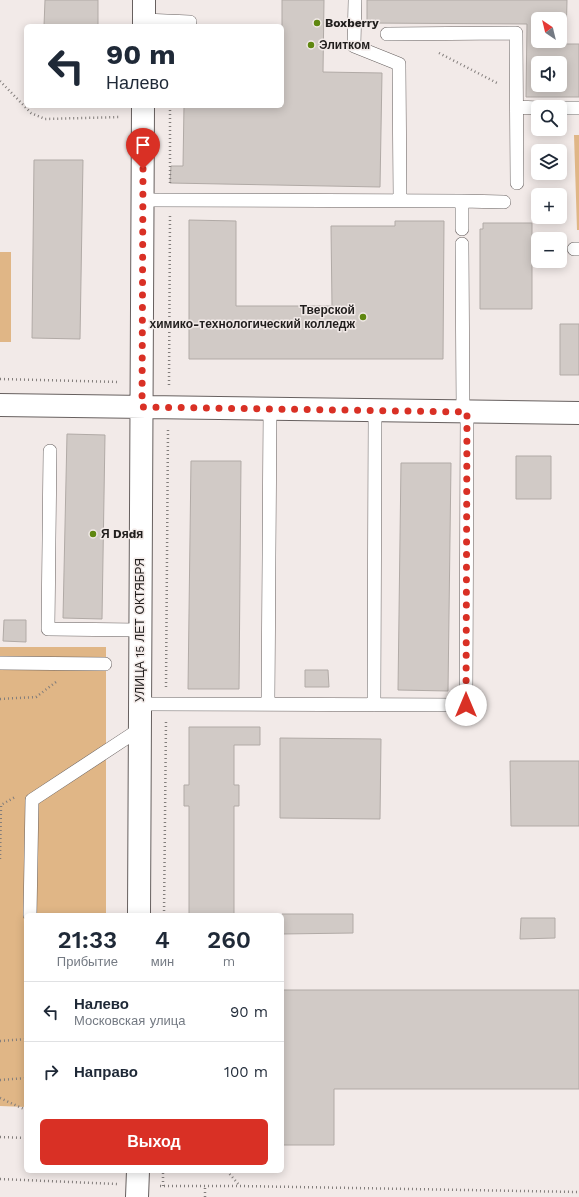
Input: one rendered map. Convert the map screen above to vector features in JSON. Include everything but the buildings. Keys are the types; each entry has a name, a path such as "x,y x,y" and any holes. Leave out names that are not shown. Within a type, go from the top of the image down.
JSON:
{"street":[{"name":"УЛИЦА 15 ЛЕТ ОКТЯБРЯ","path":"134,111 143,200 139,913"},
{"path":"0,405 579,413"}],"lane":[{"path":"355,0 354,46 399,64 400,201"},
{"path":"144,15 190,22"},
{"path":"387,34 516,33 517,183"},
{"path":"517,107 531,108"},
{"path":"567,108 579,108"},
{"path":"143,200 504,202"},
{"path":"462,202 462,229"},
{"path":"140,704 466,705 465,412 462,244"},
{"path":"268,704 270,409"},
{"path":"374,705 375,410"},
{"path":"50,451 48,629 140,630"},
{"path":"0,663 105,664"},
{"path":"30,913 32,800 140,729"}],"path":[{"path":"436,51 517,93"},
{"path":"0,81 24,106"},
{"path":"26,108 31,113 45,119 134,111"},
{"path":"164,913 170,108"},
{"path":"0,379 124,382 142,384"},
{"path":"0,1041 24,1039"},
{"path":"0,1080 24,1078"},
{"path":"0,1098 24,1109"},
{"path":"0,1137 24,1138"},
{"path":"163,1173 163,1186"},
{"path":"229,1173 240,1186"},
{"path":"0,1179 205,1187 240,1186 579,1192"},
{"path":"205,1187 205,1197"}],"shaded area":[{"path":"574,135 579,135 579,230 577,230"},
{"path":"0,252 11,252 11,342 0,342"},
{"path":"0,647 106,647 106,913 24,913 24,1107 0,1106"}],"place":[{"name":"Boxberry","path":"317,23"},
{"name":"Элитком","path":"311,45"},
{"name":"Тверской химико-технологический колледж","path":"363,317"},
{"name":"Я Dяdя","path":"93,534"}],"route":[{"path":"143,169 142,407 467,412 466,705"}]}
